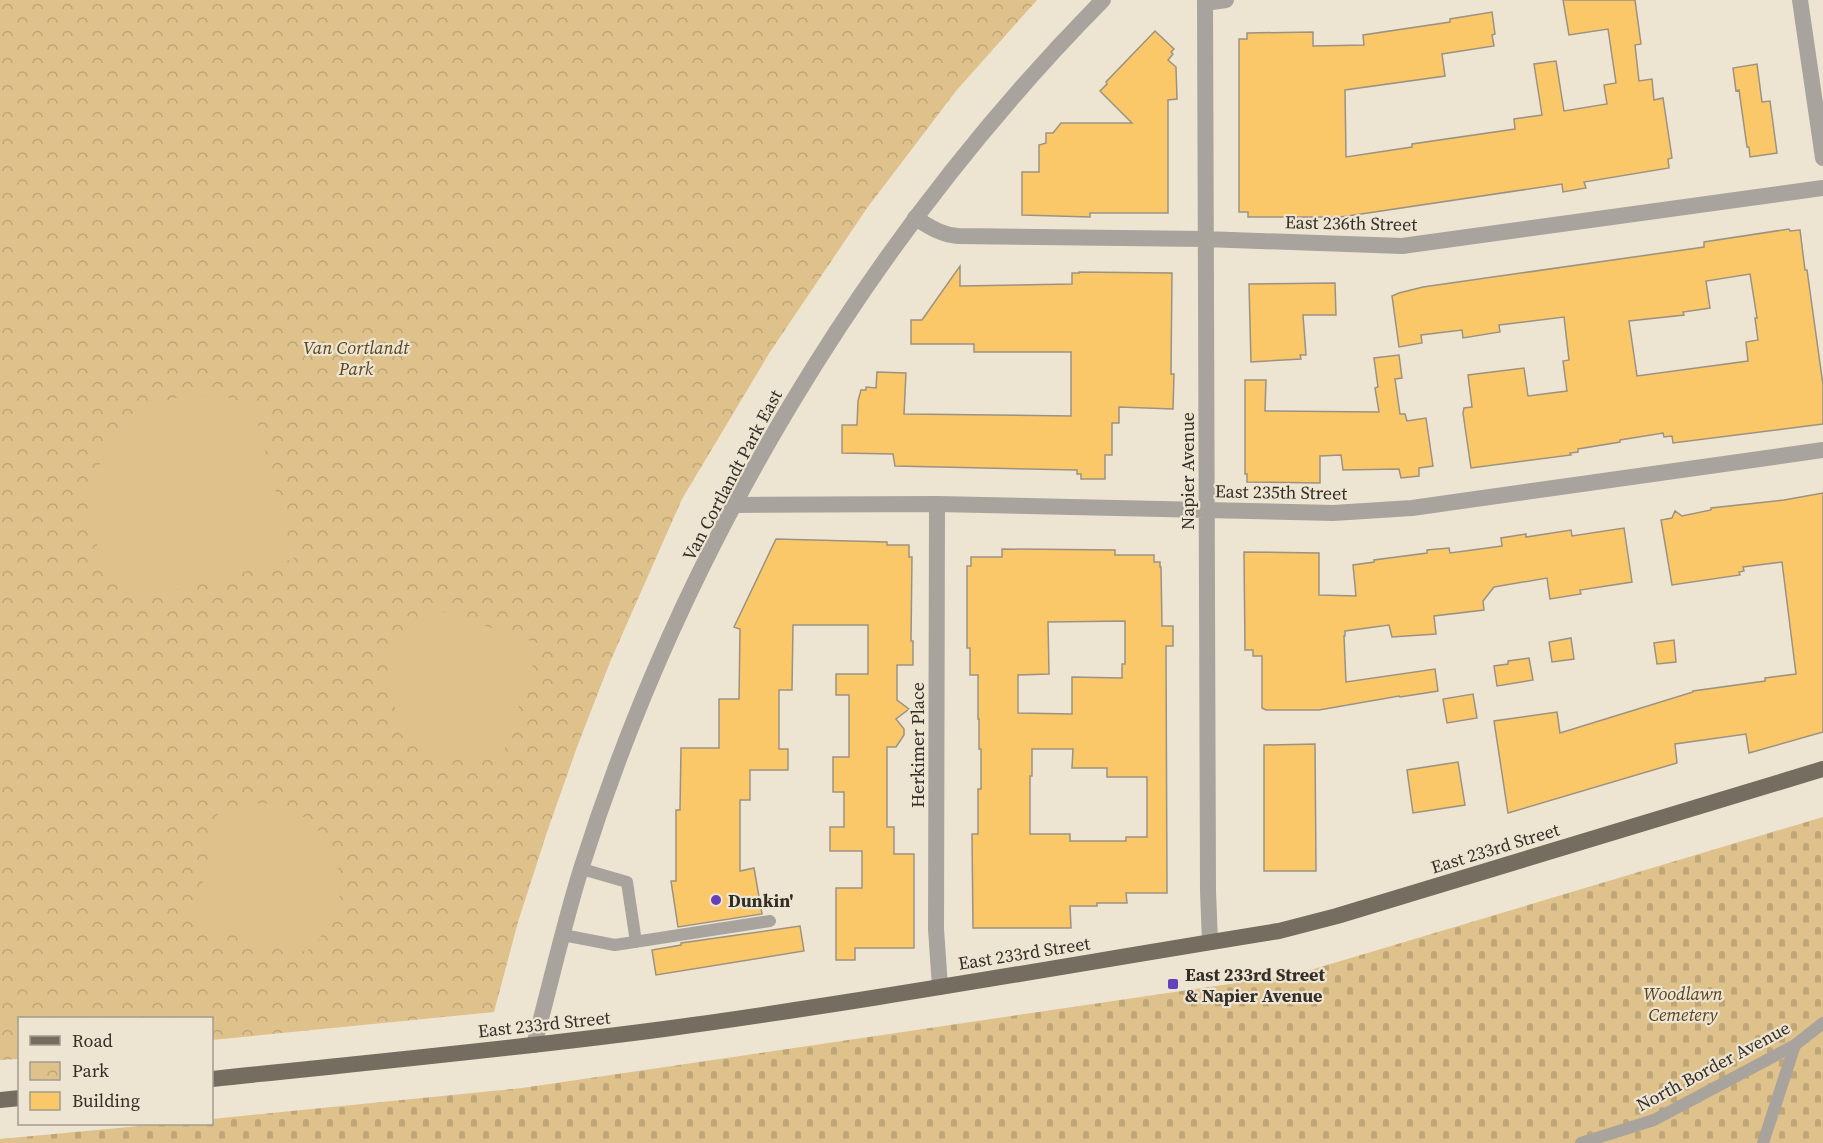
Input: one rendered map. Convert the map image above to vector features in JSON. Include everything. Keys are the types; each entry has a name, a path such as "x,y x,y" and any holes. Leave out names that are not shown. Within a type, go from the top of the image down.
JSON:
{"main road":[{"name":"East 233rd Street","path":"213,1079 666,1029 1279,931 1823,770"},
{"path":"0,1100 18,1098"}],"street":[{"name":"Van Cortlandt Park East","path":"534,1045 582,869 621,759 659,660 734,505 780,423 841,324 915,218 1022,88 1102,0"},
{"path":"1205,2 1226,0"},
{"path":"1800,0 1823,158"},
{"name":"Napier Avenue","path":"1205,2 1210,942"},
{"name":"East 236th Street","path":"915,218 946,235 958,236 1205,239 1402,246 1823,188"},
{"name":"East 235th Street","path":"734,505 937,504 1333,513 1412,508 1823,450"},
{"name":"Herkimer Place","path":"937,504 936,929 940,987"}],"lane":[{"path":"582,869 627,882 636,942"},
{"path":"563,935 615,945 770,921"},
{"name":"North Border Avenue","path":"1581,1143 1654,1120 1796,1045 1823,1023"},
{"path":"1763,1143 1796,1045"}],"green space":[{"name":"Van Cortlandt Park","path":"0,0 1037,0 956,91 867,208 770,352 682,499 610,662 577,747 518,922 494,1012 213,1040 213,1017 18,1017 18,1059 0,1060"},
{"path":"193,395 224,396 253,406 294,559 140,599 114,573 101,554 93,532 90,510 93,487 99,466 110,446 124,428 142,413 162,402"},
{"path":"429,607 540,644 503,754 469,760 438,753 421,743 408,730 398,714 389,679 391,659 404,630"},
{"path":"262,803 285,807 314,825 325,838 338,869 339,903 333,919 306,952 193,926 218,812 240,805"},
{"name":"Woodlawn Cemetery","path":"1823,817 1823,1143 0,1143 0,1139 150,1125 213,1125 213,1119 522,1088 1297,974"}],"building":[{"path":"1563,0 1635,0 1641,44 1635,45 1639,81 1652,79 1654,100 1663,98 1672,158 1668,159 1669,168 1584,182 1586,188 1563,192 1562,184 1341,217 1248,217 1248,212 1239,212 1239,39 1247,39 1247,33 1313,32 1313,46 1364,45 1363,35 1450,22 1450,19 1492,12 1494,46 1442,54 1445,76 1345,90 1346,157 1412,147 1412,144 1515,129 1514,119 1542,115 1534,64 1556,61 1564,111 1607,104 1604,85 1616,83 1608,29 1569,35"},
{"path":"1155,31 1174,49 1168,60 1176,67 1177,99 1168,100 1168,213 1090,213 1090,217 1022,215 1022,172 1039,172 1039,145 1046,143 1046,133 1053,133 1061,123 1132,123 1100,91"},
{"path":"1757,64 1762,102 1770,101 1777,153 1750,157 1733,68"},
{"path":"1789,229 1790,231 1800,230 1823,385 1823,424 1673,443 1672,436 1664,437 1663,433 1578,449 1578,452 1570,453 1571,455 1471,468 1463,413 1464,408 1472,407 1468,375 1524,368 1528,396 1567,391 1563,361 1569,360 1564,317 1499,325 1500,332 1463,338 1462,330 1421,335 1422,343 1399,347 1392,296 1423,287 1704,247 1704,242","holes":["1750,274 1757,318 1755,318 1758,340 1746,342 1748,361 1637,376 1629,321 1684,315 1683,312 1710,308 1706,281"]},
{"path":"960,266 960,286 1072,284 1072,273 1079,272 1172,273 1173,409 1119,407 1119,423 1112,423 1112,455 1105,455 1105,479 1081,479 1081,474 1077,474 1077,470 895,466 893,454 842,453 842,425 857,425 861,390 866,390 866,387 876,388 877,372 906,373 904,414 1071,416 1071,352 974,352 974,344 911,344 911,320 922,320"},
{"path":"1335,283 1336,315 1303,315 1306,355 1300,355 1301,359 1251,362 1249,284"},
{"path":"1399,355 1402,378 1395,379 1400,414 1405,414 1407,421 1426,418 1433,466 1419,468 1419,476 1401,478 1399,469 1343,470 1341,455 1320,456 1320,483 1247,482 1247,474 1245,474 1245,380 1266,380 1265,411 1379,412 1374,358"},
{"path":"1823,493 1823,732 1749,753 1746,734 1675,744 1677,763 1508,813 1494,721 1557,712 1560,733 1693,691 1765,681 1765,678 1796,674 1782,562 1743,567 1744,571 1739,572 1740,575 1672,585 1661,520 1672,518 1675,511 1682,516 1711,510 1711,508"},
{"path":"1624,528 1632,582 1580,590 1581,594 1550,599 1547,578 1494,587 1483,601 1484,610 1434,616 1436,634 1392,637 1389,625 1345,631 1346,682 1435,669 1438,691 1319,710 1266,710 1262,708 1262,656 1253,656 1253,650 1245,650 1244,552 1319,553 1319,595 1356,596 1353,565 1427,553 1427,550 1449,548 1450,553 1502,546 1501,538 1526,534 1526,537 1571,530 1572,536"},
{"path":"776,539 887,542 887,545 909,545 909,557 912,557 913,665 897,665 897,700 909,709 896,719 904,729 904,735 896,747 887,747 887,827 894,827 894,854 914,854 914,948 855,948 855,960 836,960 836,888 862,888 862,851 830,851 830,827 844,827 844,792 833,792 833,757 849,757 849,695 836,695 836,674 868,674 868,625 793,625 792,690 779,690 779,749 788,749 788,770 750,770 750,800 740,800 740,871 754,868 762,914 678,927 671,881 676,881 676,810 680,810 681,748 719,748 719,699 739,699 740,629 734,627"},
{"path":"1002,549 1115,550 1115,555 1154,555 1154,562 1160,562 1161,567 1162,626 1173,626 1173,646 1166,646 1167,893 1126,893 1127,903 1070,906 1071,928 973,928 972,834 978,834 981,749 979,749 978,675 970,675 970,648 967,648 967,566 971,566 971,557 1002,557","holes":["1125,621 1125,664 1122,664 1122,678 1072,677 1072,714 1018,713 1018,675 1049,674 1048,622","1032,749 1073,749 1072,768 1107,768 1107,777 1147,777 1147,837 1126,837 1126,841 1070,841 1070,834 1030,834"]},
{"path":"1571,638 1574,659 1552,662 1549,642"},
{"path":"1674,640 1676,662 1657,664 1654,643"},
{"path":"1529,658 1533,680 1497,686 1494,666"},
{"path":"1473,694 1477,718 1447,723 1443,699"},
{"path":"1315,744 1316,871 1264,871 1264,745"},
{"path":"1458,762 1465,805 1413,813 1407,770"},
{"path":"800,926 804,951 656,975 652,950 681,945 681,943"}],"place":[{"name":"Dunkin'","path":"716,900"},
{"name":"East 233rd Street & Napier Avenue","path":"1173,984"}]}
